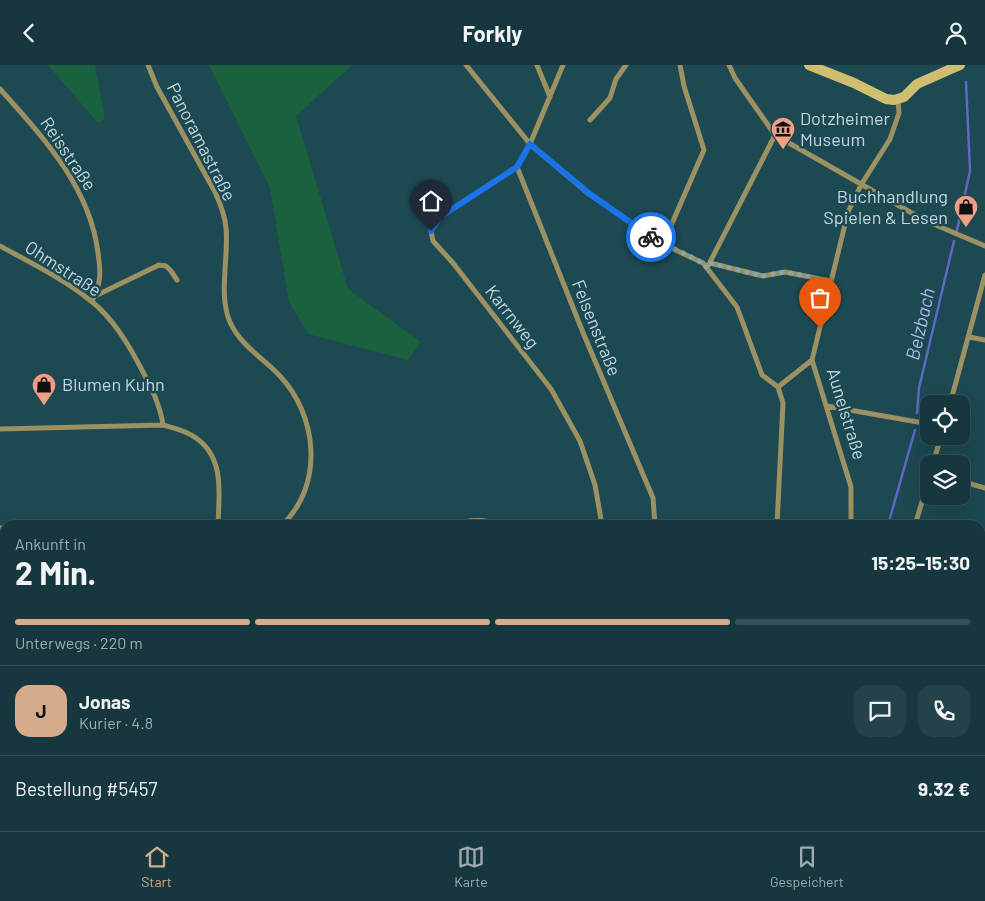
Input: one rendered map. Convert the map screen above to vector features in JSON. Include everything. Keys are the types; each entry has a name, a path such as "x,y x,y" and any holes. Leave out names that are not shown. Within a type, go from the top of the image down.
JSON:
{"street":[{"name":"Panoramastraße","path":"148,65 157,87 215,191 221,208 226,228 226,307 230,322 237,335 292,390 303,408 312,448 311,462 305,489 296,508 286,520"},
{"path":"466,65 530,144 590,194 663,244 709,265 762,276 785,272 831,281"},
{"path":"537,65 550,97"},
{"path":"517,167 530,144 563,65"},
{"path":"590,120 610,97 616,79 626,65"},
{"path":"663,244 704,150 684,86 680,65"},
{"path":"729,65 735,77 775,135 924,219 985,246"},
{"path":"809,65 854,83 886,99 898,100 904,97 917,84 960,65"},
{"name":"Reisstraße","path":"0,89 48,142 78,188 86,205 96,236 100,263 99,287 96,296"},
{"name":"Aunelstraße","path":"851,520 851,487 812,359 848,212 861,185 887,146 899,113 898,100"},
{"path":"709,265 775,135"},
{"name":"Karrnweg","path":"517,167 440,217 431,231 432,241 453,263 551,389 580,441 595,485 601,520"},
{"name":"Felsenstraße","path":"517,167 584,335 653,499 655,520"},
{"name":"Ohmstraße","path":"0,246 37,266 92,301 111,323 134,356 156,396 161,410 163,425"},
{"path":"92,301 96,296 159,265 166,265 177,280"},
{"path":"709,265 737,307 762,375 778,387 783,403 777,520"},
{"path":"953,395 985,275"},
{"path":"969,337 985,340"},
{"path":"778,387 812,359"},
{"path":"827,406 920,422"},
{"path":"0,429 163,425 180,430 196,438 209,451 218,467 220,485 218,520"},
{"path":"970,484 985,488"},
{"path":"917,520 922,505"}],"green space":[{"path":"48,65 95,65 105,119 98,123"},
{"path":"209,65 352,65 296,116 348,289 421,342 408,360 308,334 289,302 270,188"}],"waterway":[{"name":"Belzbach","path":"957,230 970,171 966,82"},
{"name":"Belzbach","path":"917,413 919,388 954,241"},
{"name":"Belzbach","path":"889,520 915,430"}],"way so far":[{"path":"651,237 703,263 707,268 710,263 762,276 785,272 831,281 820,328"}],"place":[{"name":"Dotzheimer Museum","path":"783,150"},
{"name":"Buchhandlung Spielen & Lesen","path":"966,228"},
{"name":"Blumen Kuhn","path":"44,406"}],"route":[{"path":"431,231 440,217 517,167 530,144 590,194 651,237"}]}
